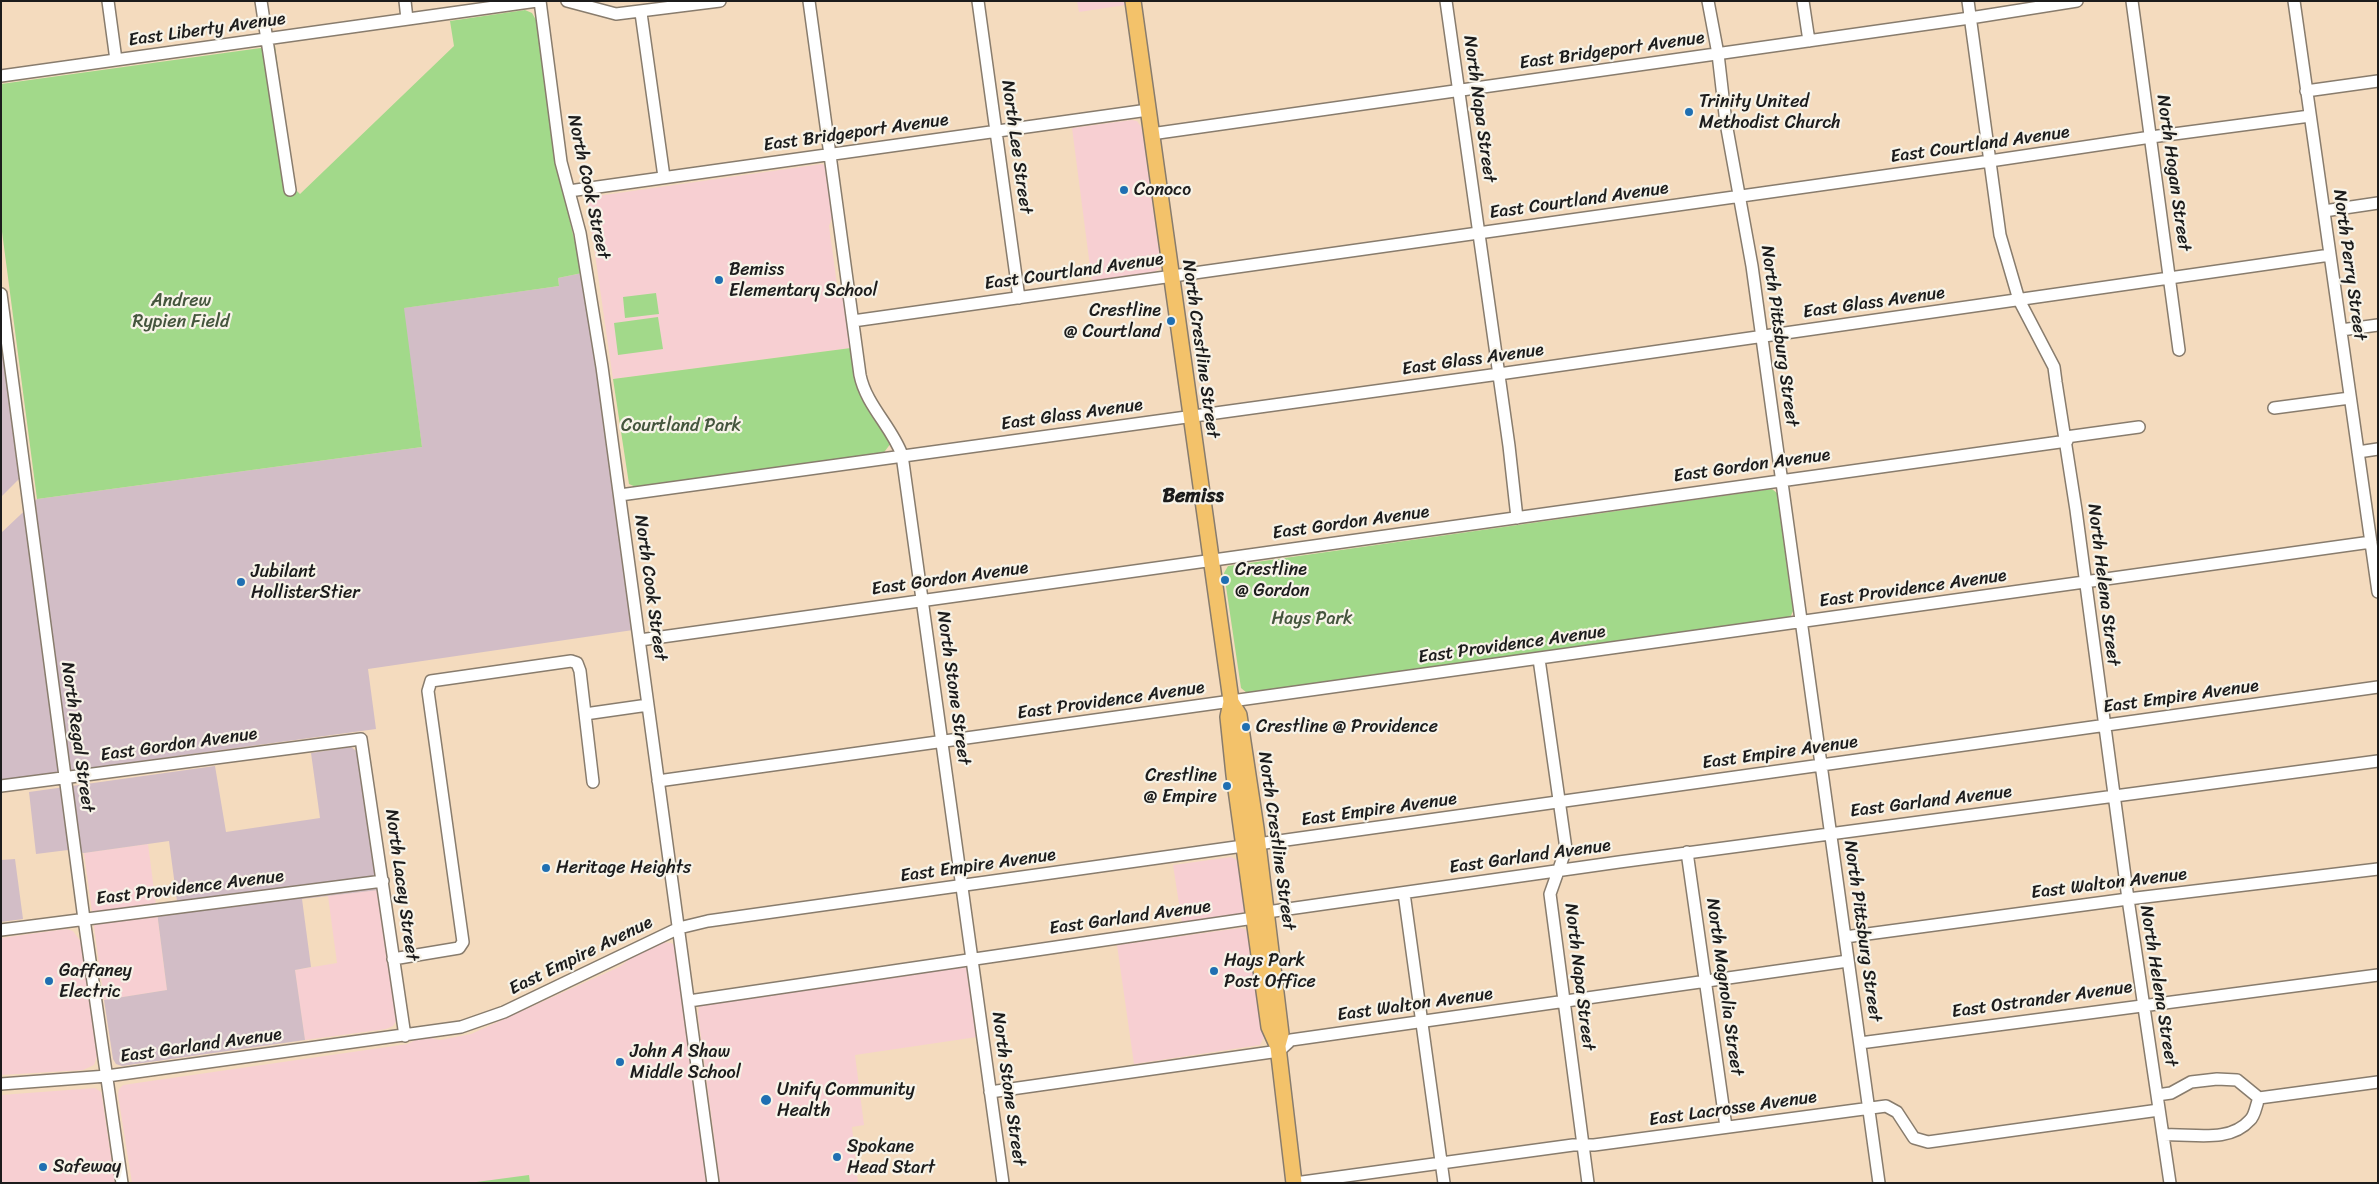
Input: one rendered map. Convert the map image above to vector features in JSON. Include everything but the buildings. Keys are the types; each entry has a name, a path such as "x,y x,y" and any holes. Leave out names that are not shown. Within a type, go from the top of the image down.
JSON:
{"main road":[{"name":"North Crestline Street","path":"1133,1 1231,702 1228,717 1251,846 1260,915 1269,1026 1278,1049 1294,1183"}],"street":[{"path":"108,1 116,60"},
{"path":"261,1 290,190"},
{"path":"405,1 407,19"},
{"name":"East Liberty Avenue","path":"1,76 539,1"},
{"name":"North Cook Street","path":"539,1 561,162 590,282 690,1001 713,1183"},
{"path":"567,1 616,14 641,13 720,1"},
{"name":"North Stone Street","path":"809,1 863,388 896,440 902,455 1003,1183"},
{"name":"North Lee Street","path":"978,1 1019,298"},
{"name":"North Napa Street","path":"1446,1 1487,301 1499,374 1517,518"},
{"name":"North Pittsburg Street","path":"1708,1 1718,54 1726,123 1740,197 1783,479 1879,1183"},
{"path":"1803,1 1809,41"},
{"name":"North Helena Street","path":"1968,1 2000,235 2019,300 2054,367 2066,439 2128,899 2170,1183"},
{"name":"East Bridgeport Avenue","path":"1151,134 1970,18 2077,1"},
{"name":"North Hogan Street","path":"2132,1 2179,350"},
{"name":"North Perry Street","path":"2294,1 2378,592"},
{"path":"641,13 664,177"},
{"path":"2306,91 2378,81"},
{"name":"East Bridgeport Avenue","path":"569,191 1148,110"},
{"name":"East Courtland Avenue","path":"853,321 2310,116"},
{"path":"2324,211 2378,203"},
{"name":"East Glass Avenue","path":"620,495 1499,374 2330,255"},
{"name":"North Regal Street","path":"1,294 84,919 122,1183"},
{"path":"2341,330 2378,325"},
{"path":"2274,408 2350,398"},
{"name":"East Gordon Avenue","path":"640,640 1517,518 2140,427"},
{"path":"2358,452 2378,449"},
{"name":"East Providence Avenue","path":"658,781 1802,623 2371,542"},
{"name":"North Napa Street","path":"1539,659 1566,849 1550,894 1588,1183"},
{"path":"394,959 459,948 463,942 428,691 432,681 571,661 577,663 580,671 593,782"},
{"name":"East Empire Avenue","path":"405,1036 461,1027 497,1015 679,928 708,921 2378,687"},
{"path":"585,714 648,705"},
{"name":"East Gordon Avenue","path":"1,786 362,739"},
{"name":"North Lacey Street","path":"362,739 405,1036"},
{"name":"East Garland Avenue","path":"690,1001 1557,870 2378,761"},
{"name":"North Magnolia Street","path":"1687,852 1726,1127"},
{"name":"East Walton Avenue","path":"1845,938 2128,899 2378,869"},
{"name":"East Providence Avenue","path":"1,930 383,881"},
{"path":"1404,893 1444,1183"},
{"name":"East Walton Avenue","path":"990,1092 1278,1049 1291,1040 1848,961"},
{"name":"East Ostrander Avenue","path":"1860,1043 2144,1004 2378,975"},
{"name":"East Garland Avenue","path":"1,1084 107,1076 405,1036"},
{"path":"2157,1095 2171,1093 2190,1082 2217,1079 2237,1080 2259,1098 2378,1082"},
{"path":"2164,1135 2177,1134 2196,1137 2235,1131 2252,1120 2259,1098"},
{"name":"East Lacrosse Avenue","path":"1294,1183 1886,1106 1897,1112 1914,1138 1928,1142 2159,1110"}],"shaded area":[{"path":"1077,1 1124,1 1125,5 1079,12"},
{"path":"1132,120 1137,121 1142,128 1161,267 1153,273 1092,282 1072,128"},
{"name":"Bemiss Elementary School","path":"822,164 827,167 833,215 829,226 838,292 845,300 851,348 613,379 587,199 590,197"},
{"path":"582,273 586,287 633,630 368,669 376,729 1,780 1,533 37,499 422,447 403,308 559,286 558,278"},
{"path":"1,342 19,479 1,497"},
{"path":"351,747 359,753 379,890 302,899 311,967 295,970 305,1040 122,1066 116,1064 113,1059 104,1000 167,990 156,904 177,901 169,841 84,853 68,850 36,854 29,792 215,766 226,832 320,818 311,753"},
{"path":"148,844 167,990 104,1000 84,853"},
{"path":"1231,857 1239,861 1245,911 1240,915 1182,923 1173,865"},
{"path":"15,859 23,919 1,922 1,860"},
{"path":"379,890 397,1020 393,1026 386,1029 305,1040 295,970 337,963 328,896"},
{"path":"1240,928 1245,929 1250,935 1264,1037 1260,1045 1134,1064 1117,945"},
{"path":"66,929 73,931 81,942 97,1056 94,1065 83,1070 1,1075 1,938"},
{"path":"662,942 671,943 676,946 700,1113 698,1123 703,1160 708,1167 710,1183 132,1183 118,1095 119,1089 123,1085 408,1044 415,1040 431,1038 440,1040 471,1034 619,967 638,953"},
{"path":"967,965 977,1037 855,1055 864,1125 852,1127 858,1183 720,1183 698,1015 699,1004"},
{"path":"95,1088 101,1092 115,1183 1,1183 1,1095"}],"green space":[{"name":"Andrew Rypien Field","path":"525,10 532,13 536,20 555,157 582,273 558,278 559,286 404,308 422,447 37,499 1,224 1,84 275,46 294,188 300,194 454,46 450,21"},
{"path":"656,293 659,314 625,318 623,297"},
{"path":"658,317 663,349 618,355 614,323"},
{"name":"Courtland Park","path":"851,348 856,383 891,443 882,455 867,455 638,488 629,484 613,379"},
{"name":"Hays Park","path":"1772,489 1777,493 1793,611 1790,618 1247,693 1241,688 1224,573 1228,566"},
{"path":"529,1175 530,1183 469,1183"}],"place":[{"name":"Trinity United Methodist Church","path":"1689,112"},
{"name":"Conoco","path":"1124,190"},
{"name":"Bemiss Elementary School","path":"719,280"},
{"name":"Crestline @ Courtland","path":"1171,321"},
{"name":"Crestline @ Gordon","path":"1225,580"},
{"name":"Jubilant HollisterStier","path":"241,582"},
{"name":"Crestline @ Providence","path":"1246,727"},
{"name":"Crestline @ Empire","path":"1227,786"},
{"name":"Heritage Heights","path":"546,868"},
{"name":"Hays Park Post Office","path":"1214,971"},
{"name":"Gaffaney Electric","path":"49,981"},
{"name":"John A Shaw Middle School","path":"620,1062"},
{"name":"Unify Community Health","path":"766,1100"},
{"name":"Spokane Head Start","path":"837,1157"},
{"name":"Safeway","path":"43,1167"}],"district":[{"name":"Bemiss","path":"1193,497"}]}
